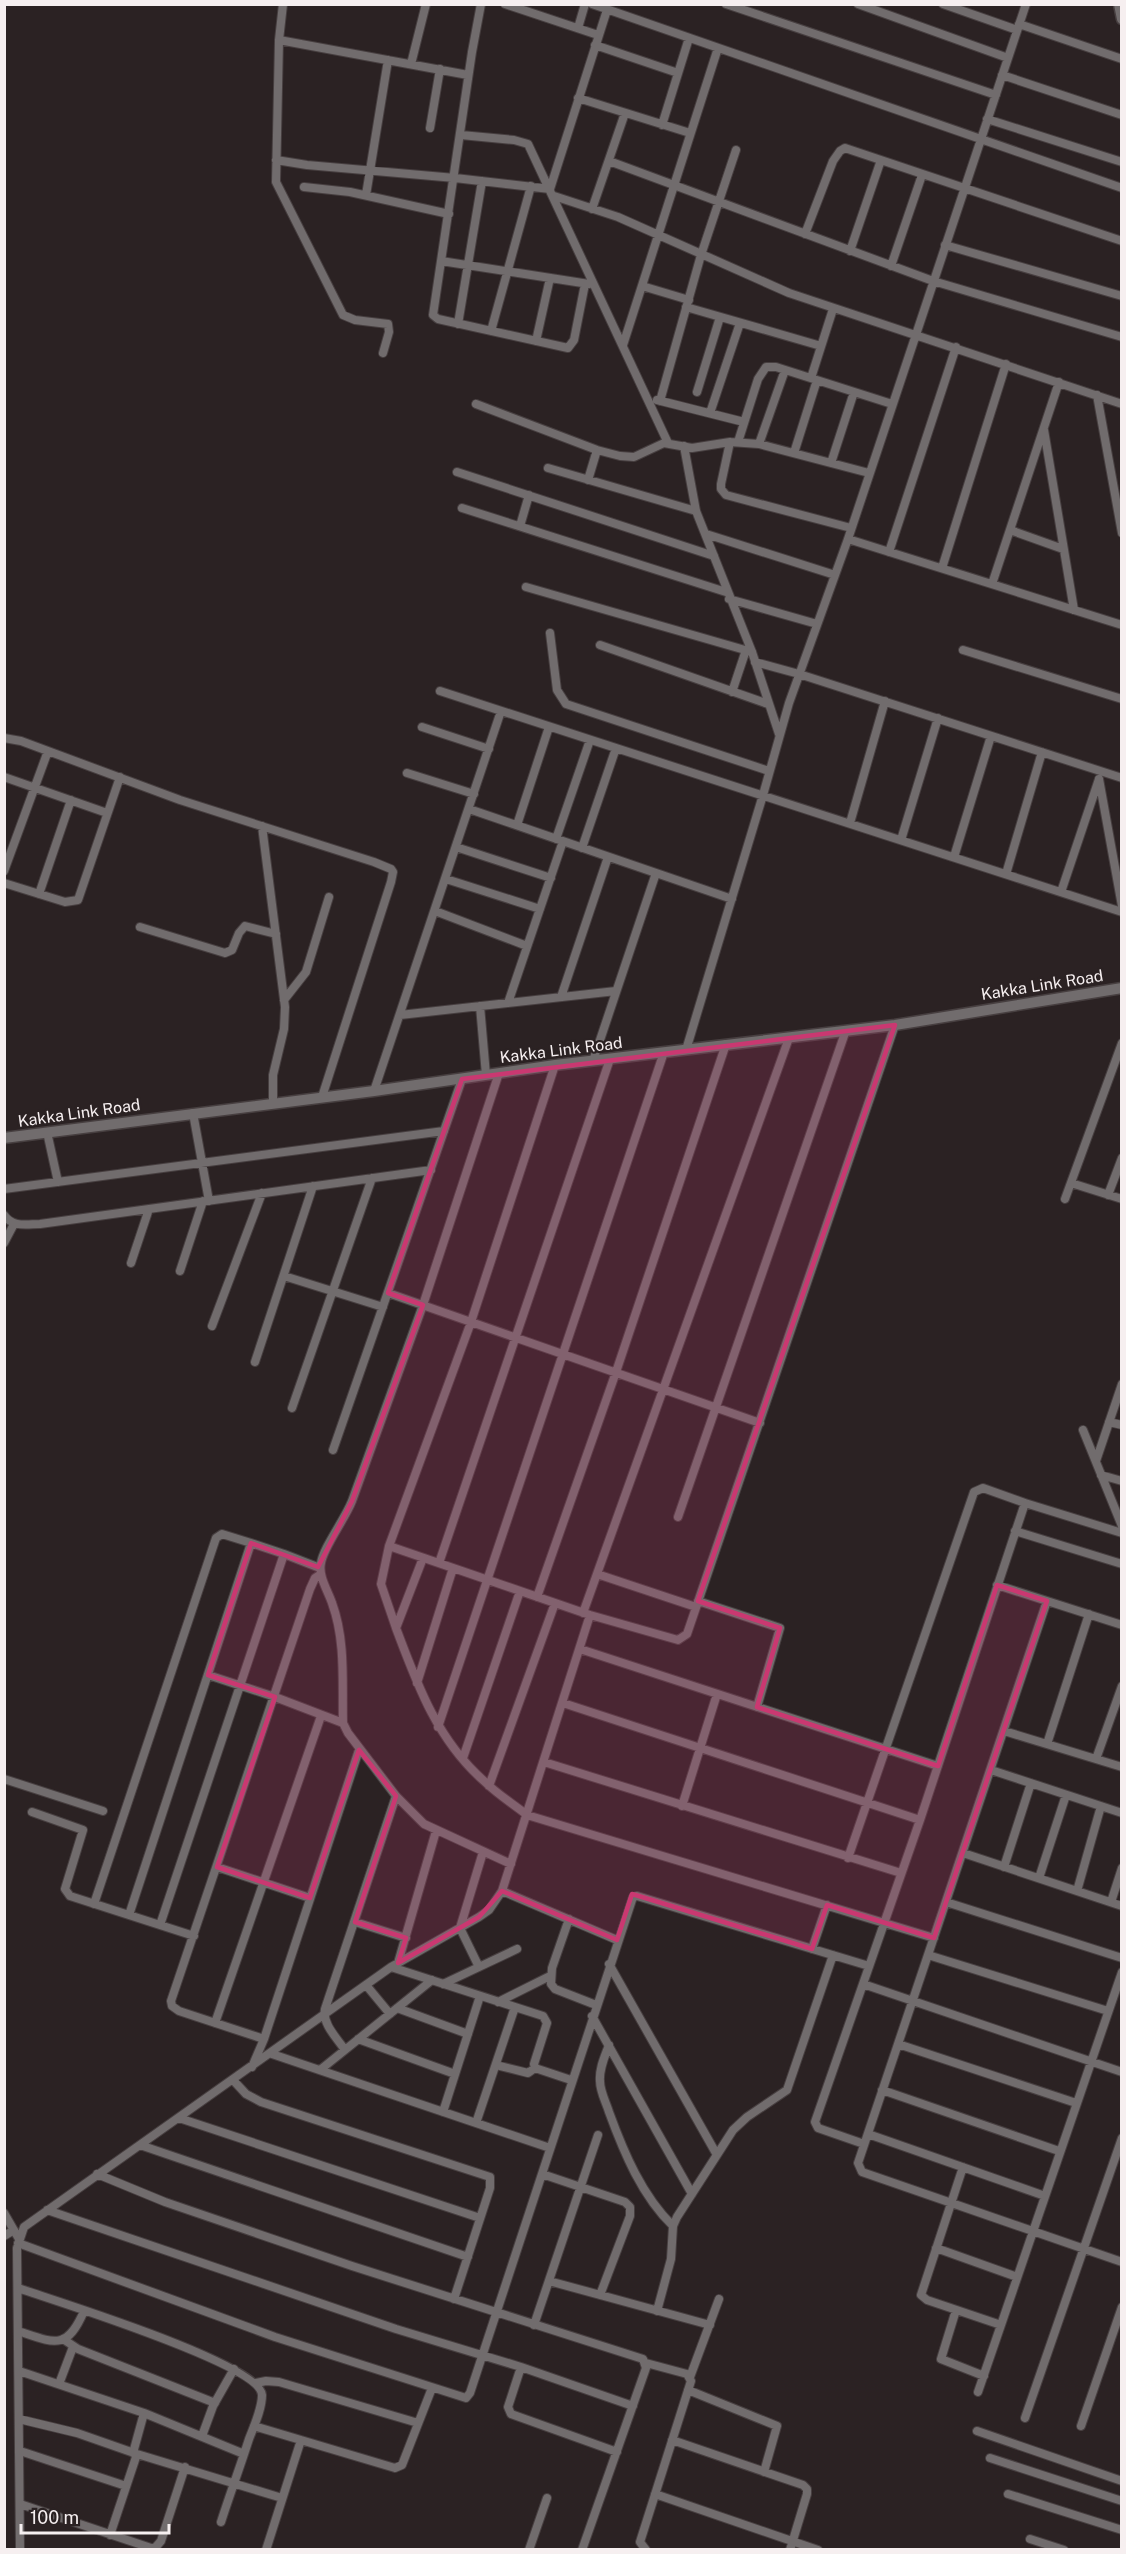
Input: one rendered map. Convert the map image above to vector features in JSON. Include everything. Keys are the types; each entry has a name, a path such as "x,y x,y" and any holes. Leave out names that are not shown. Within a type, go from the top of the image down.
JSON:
{"street":[{"path":"283,4 279,40 276,159 278,189 343,315 355,320 388,324 389,332 383,353"},
{"path":"411,64 426,4"},
{"path":"481,4 468,75 455,178 433,315 438,319 458,324 564,348 570,347 589,284"},
{"path":"505,4 598,34"},
{"path":"578,28 585,4"},
{"path":"592,4 1122,188"},
{"path":"726,4 996,95"},
{"path":"858,4 1008,57"},
{"path":"943,4 1122,59"},
{"path":"686,1050 779,735 848,539 1026,4"},
{"path":"1119,4 1122,19"},
{"path":"552,193 578,98 607,10"},
{"path":"662,124 689,38"},
{"path":"279,40 468,75"},
{"path":"595,45 678,73"},
{"path":"623,345 718,48"},
{"path":"366,195 388,60"},
{"path":"430,128 440,69"},
{"path":"1002,75 1122,115"},
{"path":"578,98 690,133"},
{"path":"592,208 625,113"},
{"path":"987,119 1122,162"},
{"path":"461,135 526,143 552,193 589,284 623,345 668,443"},
{"path":"805,234 833,161 840,150 851,149 963,190 1122,241"},
{"path":"660,401 701,255 736,150"},
{"path":"276,159 307,165 531,186 658,235 766,285 1122,404"},
{"path":"850,251 881,160"},
{"path":"609,161 933,281 1122,337"},
{"path":"891,266 922,175"},
{"path":"458,324 482,181"},
{"path":"491,331 531,186"},
{"path":"304,187 366,195 449,214"},
{"path":"945,245 1122,296"},
{"path":"441,261 589,284"},
{"path":"536,342 550,278"},
{"path":"642,286 720,317 821,346"},
{"path":"794,453 821,346 833,309"},
{"path":"697,392 720,317"},
{"path":"710,413 740,323"},
{"path":"889,552 956,347"},
{"path":"942,568 1006,364"},
{"path":"851,528 726,495 721,489 734,442 744,422 762,371 769,367 892,404"},
{"path":"759,444 785,370"},
{"path":"992,584 1059,382"},
{"path":"831,463 854,392"},
{"path":"1097,395 1122,533"},
{"path":"647,398 744,422"},
{"path":"476,404 597,450 634,457 659,444 701,447 734,442 759,444 869,473"},
{"path":"1044,427 1074,610"},
{"path":"684,446 696,511 755,662 779,735"},
{"path":"588,480 597,450"},
{"path":"548,468 696,511"},
{"path":"457,472 714,556"},
{"path":"520,526 529,495"},
{"path":"462,508 817,624"},
{"path":"1010,530 1063,549"},
{"path":"706,534 834,575"},
{"path":"848,539 1122,625"},
{"path":"526,587 749,651"},
{"path":"550,633 556,690 566,704 769,771"},
{"path":"600,645 768,704"},
{"path":"963,650 1122,699"},
{"path":"732,692 749,651"},
{"path":"755,662 1042,752 1100,775 1122,778"},
{"path":"440,691 1122,912"},
{"path":"850,824 885,701"},
{"path":"374,1091 501,711"},
{"path":"901,840 938,718"},
{"path":"422,727 489,748"},
{"path":"516,825 549,727"},
{"path":"954,857 991,736"},
{"path":"4,738 14,738 180,800 391,869 393,872 322,1097"},
{"path":"508,1003 550,878 559,840 590,740"},
{"path":"582,848 616,748"},
{"path":"4,871 48,751"},
{"path":"1006,874 1042,752"},
{"path":"407,772 474,795"},
{"path":"1061,892 1100,775"},
{"path":"1100,775 1122,906"},
{"path":"4,777 108,813"},
{"path":"4,883 68,902 78,900 120,777"},
{"path":"39,894 70,800"},
{"path":"469,809 732,899"},
{"path":"262,826 285,1019 275,1065 273,1103"},
{"path":"456,847 550,878"},
{"path":"561,998 608,856"},
{"path":"593,1061 656,873"},
{"path":"446,879 540,909"},
{"path":"284,1000 306,972 329,897"},
{"path":"435,912 527,946"},
{"path":"140,927 225,953 232,950 238,933 245,926 276,934"},
{"name":"Kakka Link Road","path":"4,1138 374,1091 555,1065 895,1025 1122,988"},
{"path":"400,1015 616,991"},
{"path":"480,1006 486,1075"},
{"path":"389,1546 587,1614 678,1640 687,1634 895,1025"},
{"path":"678,1517 846,1030"},
{"path":"20,2550 18,2288 19,2241 24,2227 395,1965 489,1910 502,1891 580,1649 597,1575 789,1038"},
{"path":"1065,1200 1118,1063 1122,1043"},
{"path":"537,1597 616,1372 726,1044"},
{"path":"438,1727 664,1052"},
{"path":"439,1563 610,1059"},
{"path":"555,1065 471,1322 389,1546 381,1584 417,1684 438,1727 463,1758 489,1786 527,1815 934,1938"},
{"path":"499,1073 423,1305 352,1501 322,1558 321,1571 338,1621 342,1645 343,1723 359,1750 396,1796 424,1824 511,1864"},
{"path":"333,1450 462,1079"},
{"path":"180,1270 206,1201 193,1113"},
{"path":"4,1190 444,1131"},
{"path":"47,1132 58,1182"},
{"path":"1108,1195 1122,1158"},
{"path":"4,1215 9,1222 14,1224 40,1224 430,1170"},
{"path":"292,1408 372,1178"},
{"path":"1071,1183 1122,1199"},
{"path":"255,1362 313,1186"},
{"path":"213,1326 262,1193"},
{"path":"131,1263 150,1209"},
{"path":"4,1243 14,1224"},
{"path":"284,1276 382,1307"},
{"path":"388,1293 760,1422"},
{"path":"1096,1461 1122,1384"},
{"path":"1109,1422 1122,1425"},
{"path":"1083,1430 1122,1526"},
{"path":"1101,1475 1122,1481"},
{"path":"848,1858 974,1492 983,1488 1122,1533"},
{"path":"864,2144 818,2128 815,2122 920,1820 1025,1503"},
{"path":"1015,1531 1122,1564"},
{"path":"94,1904 216,1538 220,1533 284,1554 321,1571"},
{"path":"129,1916 251,1543"},
{"path":"160,1925 284,1554"},
{"path":"396,1628 423,1558"},
{"path":"417,1684 453,1568"},
{"path":"264,2039 179,2011 172,2006 171,2001 276,1697 310,1590 321,1571"},
{"path":"597,1575 780,1628 757,1707"},
{"path":"997,1585 1122,1625"},
{"path":"463,1758 520,1591"},
{"path":"1047,1601 858,2163 862,2172 1122,2262"},
{"path":"489,1786 555,1603"},
{"path":"1047,1744 1089,1614"},
{"path":"580,1649 938,1766"},
{"path":"208,1675 276,1697 343,1723"},
{"path":"1096,1759 1122,1686"},
{"path":"682,1806 717,1694"},
{"path":"563,1703 920,1820"},
{"path":"215,2023 321,1716"},
{"path":"1004,1731 1122,1767"},
{"path":"252,2067 264,2039 359,1750"},
{"path":"544,1762 901,1873"},
{"path":"991,1770 1122,1813"},
{"path":"4,1779 103,1811"},
{"path":"1004,1867 1031,1783"},
{"path":"1039,1878 1066,1795"},
{"path":"345,2050 324,2016 396,1796"},
{"path":"1077,1891 1101,1806"},
{"path":"32,1812 83,1830 65,1889 70,1896 194,1936"},
{"path":"395,1965 406,1938 436,1831"},
{"path":"479,1967 460,1928 483,1851"},
{"path":"963,1853 1122,1906"},
{"path":"217,1867 310,1898"},
{"path":"1111,1902 1122,1868"},
{"path":"502,1891 617,1940"},
{"path":"4,2213 19,2241 274,2337 463,2398 468,2396 482,2355 630,1900 637,1896 869,1966"},
{"path":"946,1902 1122,1958"},
{"path":"812,1949 827,1905"},
{"path":"569,1919 550,1976 551,1984 555,1989 596,2005"},
{"path":"355,1922 406,1938"},
{"path":"443,1984 517,1949"},
{"path":"657,2310 671,2259 673,2226 733,2130 747,2117 787,2090 793,2079 833,1955"},
{"path":"928,1955 1108,2011"},
{"path":"609,1964 717,2155"},
{"path":"395,1965 443,1984 543,2016 546,2019 534,2064 535,2068"},
{"path":"978,2392 1122,1972"},
{"path":"498,2002 550,1976"},
{"path":"320,2070 432,1980"},
{"path":"863,1984 1122,2072"},
{"path":"366,1985 393,2011 468,2034"},
{"path":"443,2112 480,1996"},
{"path":"477,2123 515,2007"},
{"path":"592,2016 692,2194"},
{"path":"358,2039 455,2074"},
{"path":"898,2044 1076,2103"},
{"path":"609,2045 600,2071 600,2088 618,2136 639,2180 655,2206 673,2226"},
{"path":"272,2054 550,2148"},
{"path":"496,2065 519,2073 528,2073 535,2068"},
{"path":"535,2068 571,2080"},
{"path":"233,2080 246,2094 261,2102 484,2174 491,2181 454,2299"},
{"path":"882,2090 1059,2151"},
{"path":"179,2118 480,2218"},
{"path":"868,2133 1045,2196"},
{"path":"534,2325 597,2135"},
{"path":"1025,2418 1122,2138"},
{"path":"140,2145 468,2257"},
{"path":"963,2167 921,2295 927,2300 1002,2325"},
{"path":"98,2174 176,2206 643,2360 646,2363 687,2374 690,2378"},
{"path":"542,2174 625,2202 631,2210 600,2295"},
{"path":"46,2210 396,2329 521,2367 633,2406"},
{"path":"4,2236 14,2230"},
{"path":"936,2248 1017,2277"},
{"path":"549,2281 710,2325"},
{"path":"18,2288 165,2338 234,2369 256,2383 262,2395 254,2426 221,2522"},
{"path":"646,2550 640,2542 690,2378 719,2299"},
{"path":"1081,2426 1122,2307"},
{"path":"956,2310 941,2359 984,2376"},
{"path":"18,2331 44,2339 63,2339 75,2331 84,2311"},
{"path":"63,2339 73,2346 215,2403"},
{"path":"59,2384 73,2346"},
{"path":"582,2550 646,2363"},
{"path":"521,2367 508,2407 511,2414 617,2452"},
{"path":"202,2436 215,2403 234,2369"},
{"path":"19,2371 144,2413 244,2454"},
{"path":"256,2383 279,2382 418,2423"},
{"path":"254,2426 395,2468 402,2465 432,2388"},
{"path":"688,2390 777,2426 764,2472"},
{"path":"110,2535 126,2486 144,2413"},
{"path":"19,2419 77,2433 282,2498"},
{"path":"977,2431 1122,2481"},
{"path":"266,2550 301,2440"},
{"path":"672,2440 807,2489 791,2545"},
{"path":"20,2451 126,2486"},
{"path":"990,2458 1122,2501"},
{"path":"20,2504 149,2548 158,2546 161,2541 184,2468"},
{"path":"655,2494 791,2545 818,2550"},
{"path":"1008,2494 1122,2530"},
{"path":"529,2550 547,2498"},
{"path":"1030,2539 1064,2550"}],"highlighted area":[{"path":"895,1025 698,1601 780,1628 757,1707 938,1766 997,1585 1047,1601 934,1938 827,1905 812,1949 632,1894 617,1940 502,1891 479,1917 398,1963 406,1938 355,1922 396,1796 359,1750 310,1898 217,1867 275,1697 208,1675 251,1543 318,1567 352,1501 423,1305 388,1293 462,1079"}]}
